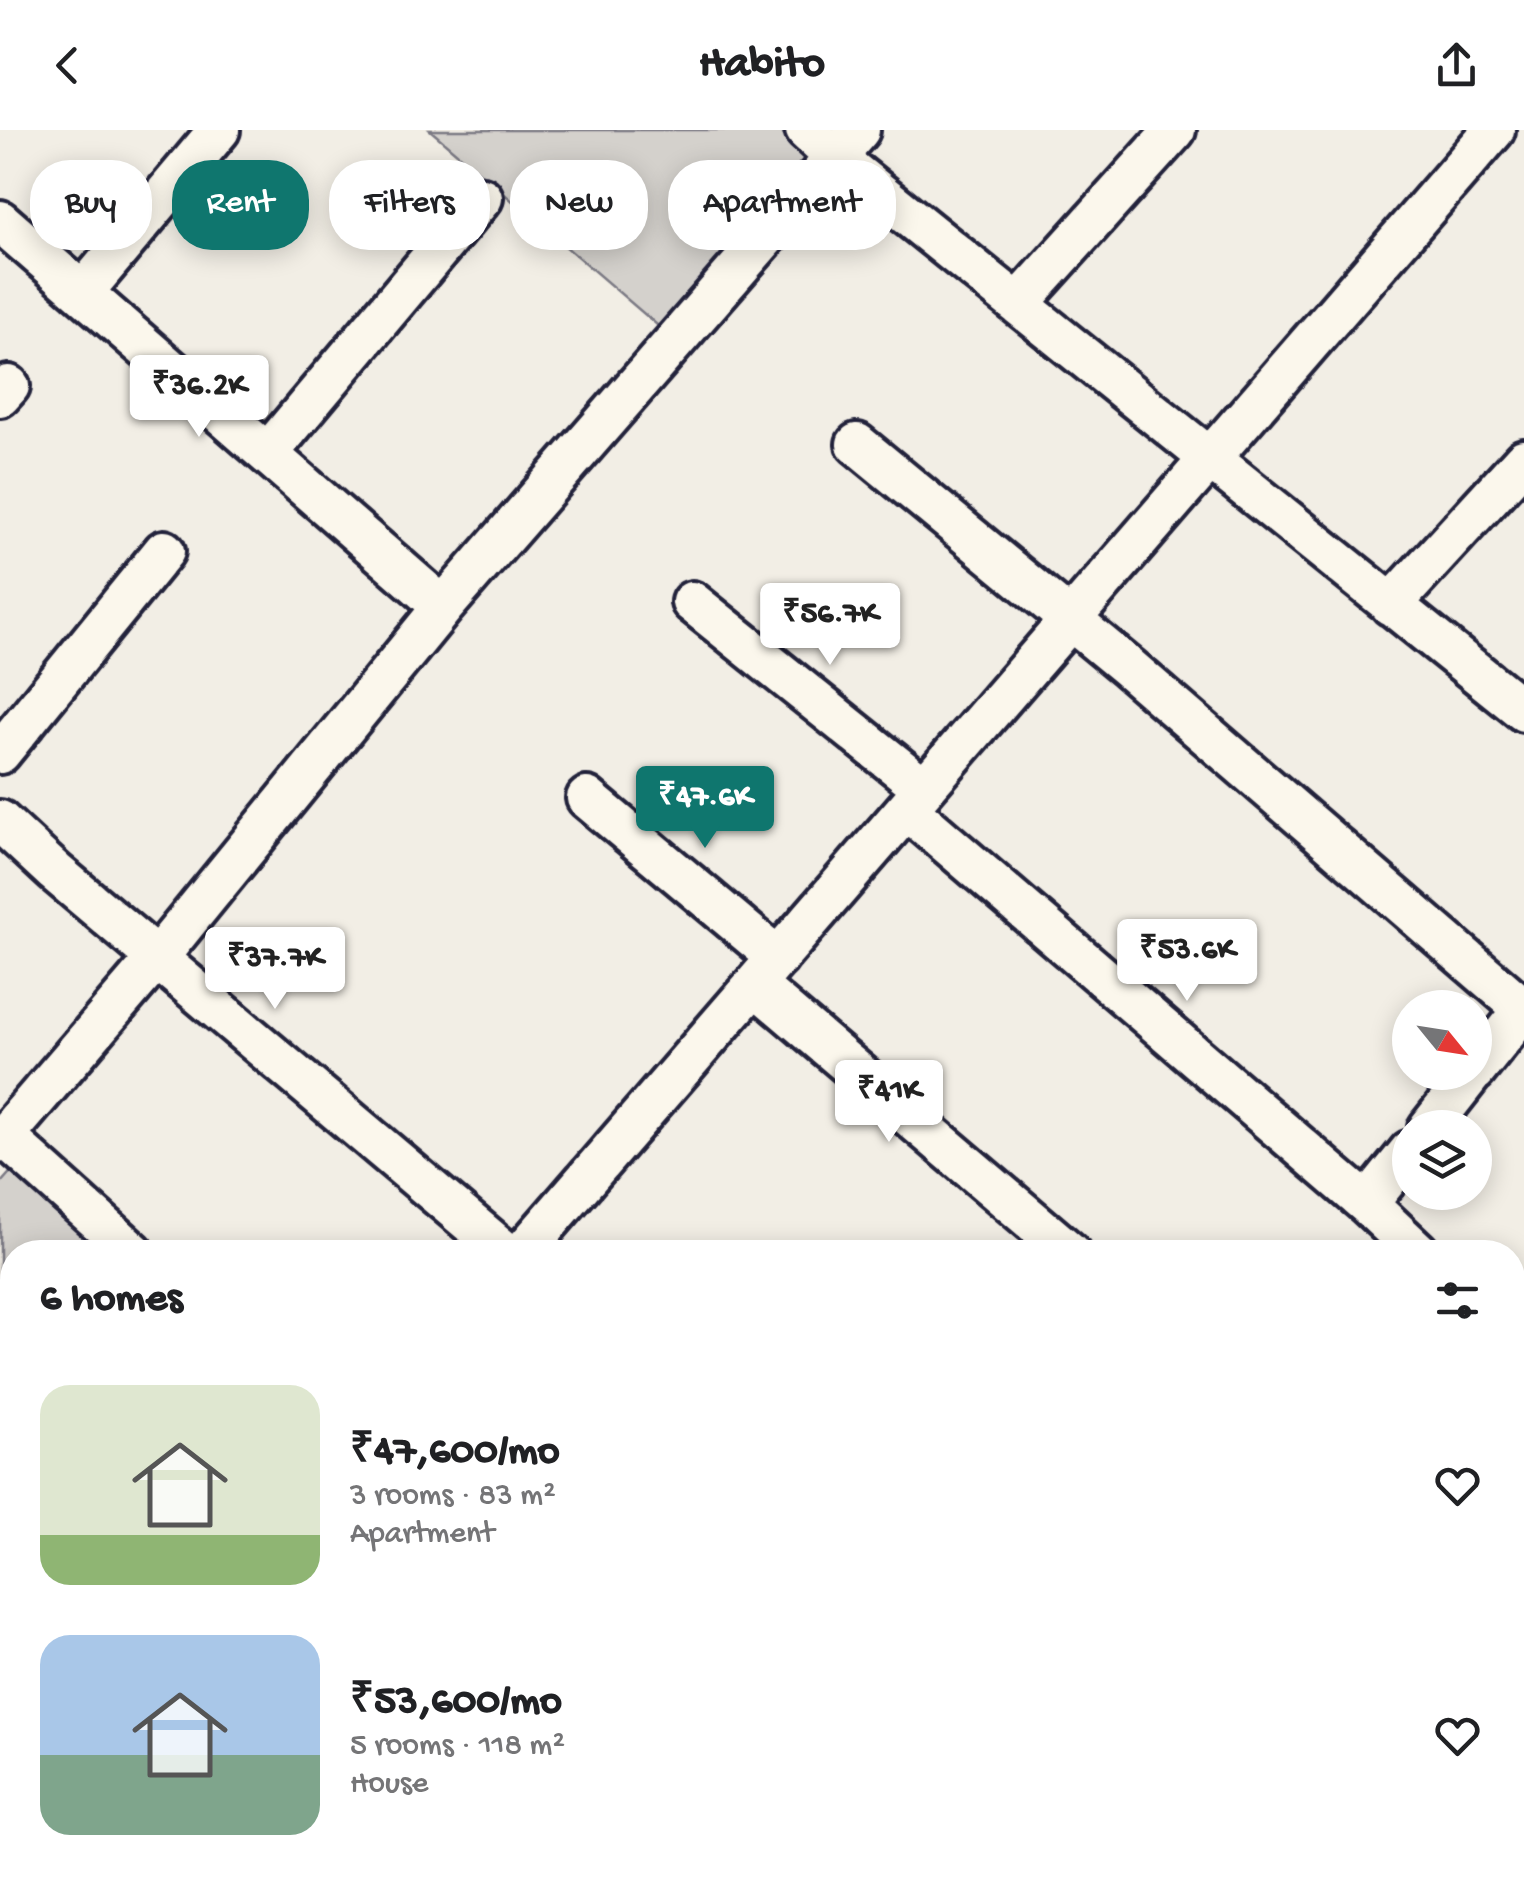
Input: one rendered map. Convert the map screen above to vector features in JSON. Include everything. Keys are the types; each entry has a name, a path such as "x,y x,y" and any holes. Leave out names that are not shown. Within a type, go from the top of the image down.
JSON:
{"street":[{"path":"83,292 219,130"},
{"path":"1018,304 1174,130"},
{"path":"533,1240 1494,130"},
{"path":"119,1240 2,1139 158,958 443,607 833,139 1018,304 1524,712"},
{"path":"0,221 443,607"},
{"path":"268,453 438,250"},
{"path":"857,444 1128,667 1524,1010 1492,1050"},
{"path":"1391,604 1524,460"},
{"path":"0,753 164,551"},
{"path":"692,602 1405,1240"},
{"path":"587,798 766,972 1056,1240"},
{"path":"0,821 54,872 491,1240"},
{"path":"1443,1110 1460,1090"},
{"path":"1367,1204 1392,1173"}],"shaded area":[{"path":"430,130 786,130 814,155 810,160 668,160 668,250 733,250 664,331 570,250 648,250 648,160 510,160 510,199 490,182 490,160 465,160"},
{"path":"15,1167 92,1240 0,1240 0,1184"}]}
